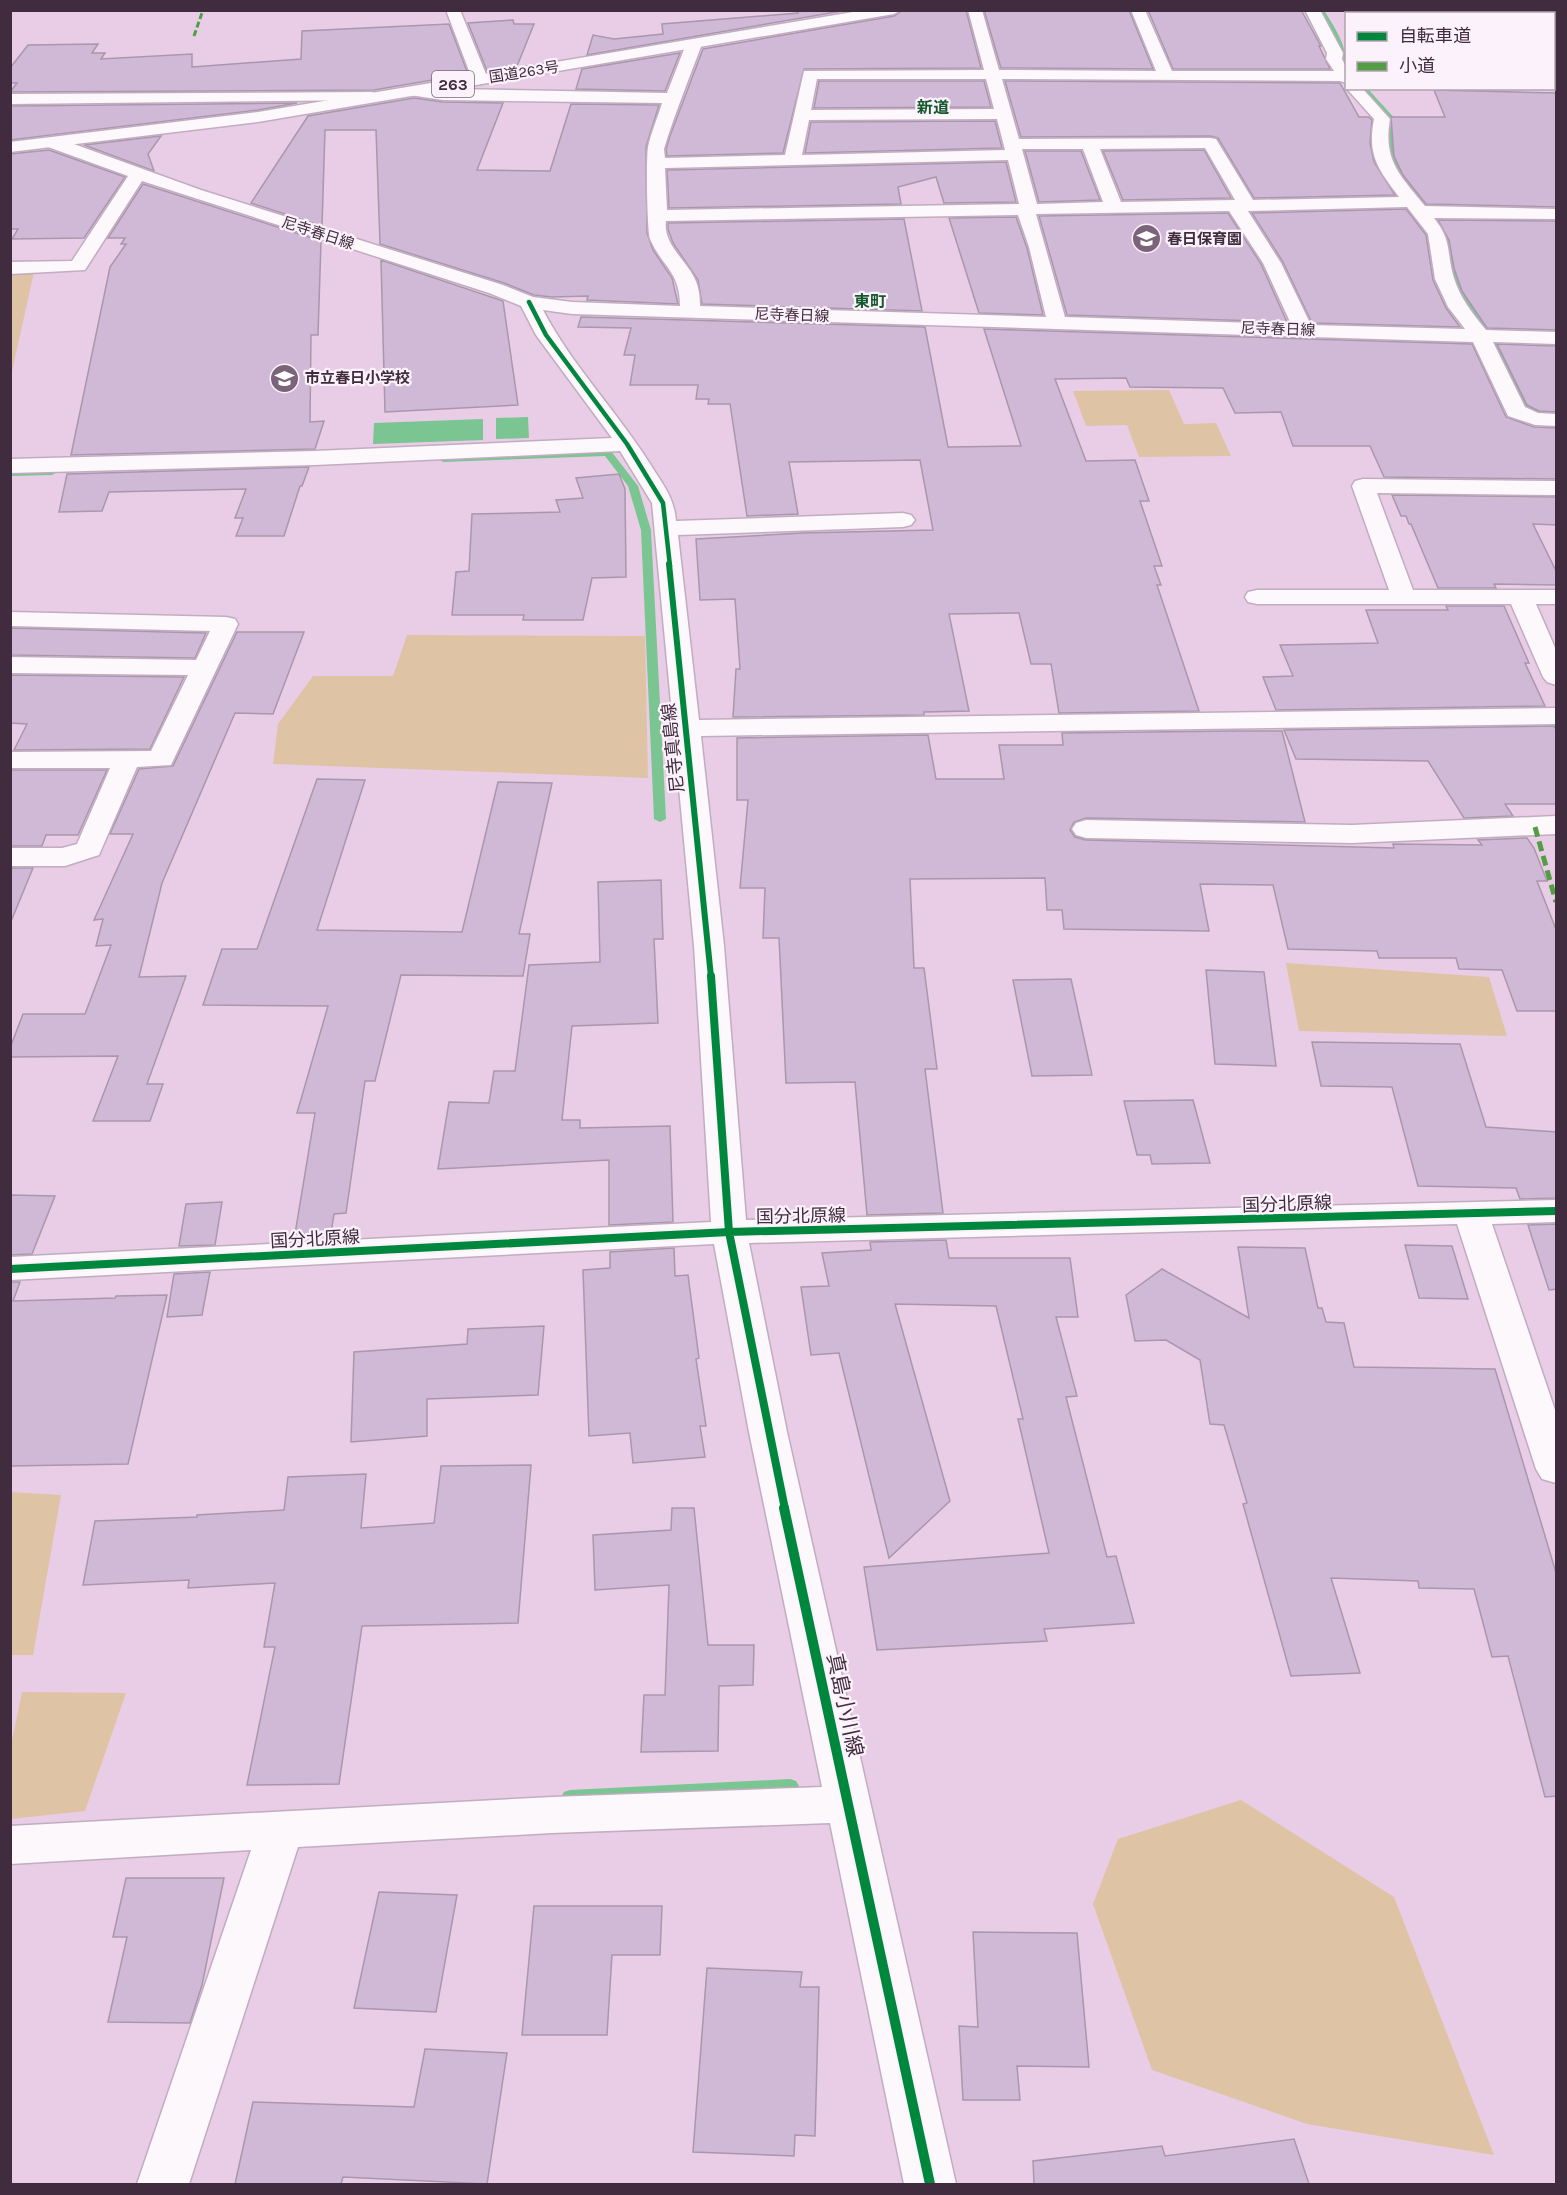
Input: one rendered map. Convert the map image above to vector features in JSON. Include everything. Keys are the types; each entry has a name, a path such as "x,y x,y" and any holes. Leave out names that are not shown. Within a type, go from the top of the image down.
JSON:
{"main road":[{"path":"453,10 480,79"},
{"name":"国道263号","path":"10,147 258,117 894,10"},
{"path":"975,10 1030,210 1027,215 1057,323"},
{"path":"1138,10 1166,76"},
{"path":"1311,10 1340,59"},
{"path":"690,312 689,287 664,250 655,227 658,216 656,149 672,98 678,89 694,44"},
{"path":"792,160 810,74 1166,76 1345,81"},
{"path":"1354,90 1360,98 1375,109 1382,119 1378,141 1384,160 1390,173 1437,234 1445,279 1458,307 1480,336 1516,411 1535,419 1557,420"},
{"path":"409,92 443,95 672,98"},
{"path":"10,99 372,98"},
{"path":"802,115 1004,114"},
{"name":"尼寺春日線","path":"54,143 138,174 529,302 572,308 1557,338"},
{"path":"656,163 792,160 1089,144 1210,143 1303,329"},
{"path":"1089,144 1115,208"},
{"path":"10,268 78,266 138,174"},
{"path":"658,216 1242,206 1416,206 1442,213 1557,214"},
{"name":"尼寺真島線","path":"529,302 546,335 627,444 663,503 709,946 729,1232"},
{"path":"10,466 303,458 627,444"},
{"path":"1404,597 1363,486 1557,488"},
{"path":"666,528 903,520"},
{"path":"1257,597 1557,597"},
{"path":"1520,597 1557,677"},
{"path":"10,619 226,624 161,759 10,760"},
{"path":"10,665 205,668"},
{"path":"686,728 1557,716"},
{"path":"10,857 65,857 88,849 127,759"},
{"path":"1086,829 1352,834 1557,825"},
{"name":"国分北原線","path":"10,1269 729,1232 1557,1211"},
{"path":"1471,1213 1557,1469"},
{"name":"真島小川線","path":"729,1232 768,1432 930,2184"},
{"path":"10,1845 280,1832 552,1815 848,1804"},
{"path":"163,2184 280,1832"}],"shaded area":[{"path":"34,272 11,376 11,273"},
{"path":"1169,390 1184,424 1216,423 1231,456 1139,457 1127,425 1086,426 1073,391"},
{"path":"528,417 529,438 496,439 496,418"},
{"path":"483,419 483,440 373,444 374,423"},
{"path":"407,635 645,636 648,778 273,764 278,724 313,676 393,676"},
{"path":"1286,963 1489,977 1507,1036 1299,1031"},
{"path":"10,1492 61,1495 33,1655 11,1655"},
{"path":"22,1692 126,1693 85,1811 11,1819 11,1745"},
{"path":"1241,1800 1394,1897 1494,2155 1307,2124 1152,2070 1093,1904 1118,1839"}],"building":[{"path":"796,10 848,10 587,55 593,35 614,39 663,34 662,24 798,13"},
{"path":"903,10 966,10 981,68 804,69 783,153 667,156 666,149 670,136 703,49 894,16"},
{"path":"984,10 1129,10 1153,69 1001,68"},
{"path":"1148,10 1301,10 1321,46 1319,46 1330,69 1173,69"},
{"path":"513,20 514,24 534,24 517,66 487,71 468,23"},
{"path":"449,24 468,74 374,90 10,92 17,83 10,83 10,68 28,45 98,44 92,53 105,53 101,59 192,54 192,67 301,59 302,31"},
{"path":"680,53 665,91 576,89 582,69"},
{"path":"819,81 984,81 991,107 814,108"},
{"path":"1005,81 1340,83 1359,117 1369,117 1372,120 1370,143 1374,162 1395,195 1254,198 1218,138 1210,136 1021,137"},
{"path":"1434,90 1557,93 1557,207 1426,204 1403,175 1394,156 1391,117 1445,117"},
{"path":"414,98 443,102 503,103 477,170 550,171 571,104 659,105 646,147 647,233 653,250 672,278 678,304 587,300 588,296 534,295 504,283 380,244 376,130 325,130 322,226 251,203 308,116"},
{"path":"297,103 258,110 10,140 10,106"},
{"path":"995,121 1002,148 805,153 811,122"},
{"path":"161,136 148,154 154,171 84,145"},
{"path":"49,150 125,177 84,238 12,239 18,229 10,229 10,154"},
{"path":"1204,150 1231,198 1123,200 1103,151"},
{"path":"1025,151 1081,151 1100,200 1039,202"},
{"path":"1006,162 1016,202 944,203 936,177 898,187 901,204 669,208 667,170"},
{"path":"143,184 321,241 318,335 311,335 310,422 324,421 315,449 71,455 110,267 126,244 121,244 125,238 108,238"},
{"path":"1406,209 1426,235 1433,280 1446,308 1460,327 1312,323 1283,262 1252,213"},
{"name":"春日保育園","path":"1228,213 1261,264 1287,322 1067,315 1039,216"},
{"path":"1016,217 1027,248 1043,315 979,313 949,218"},
{"path":"904,219 922,311 702,304 698,280 673,243 668,229 668,223"},
{"path":"1438,220 1557,221 1557,330 1487,328 1462,291 1454,268 1449,240"},
{"path":"381,260 503,301 518,405 385,412"},
{"path":"581,317 925,327 948,447 1021,446 984,329 1472,344 1506,417 1534,427 1557,428 1557,479 1384,477 1370,446 1293,446 1281,412 1235,413 1223,388 1130,387 1126,378 1055,379 1086,461 1135,460 1149,501 1140,501 1162,566 1154,566 1161,585 1157,585 1199,711 1059,713 1051,664 1031,664 1019,613 949,614 969,711 924,712 924,715 733,717 736,669 740,669 735,599 700,600 696,539 802,533 933,530 920,460 789,462 798,514 747,516 730,404 708,404 709,399 696,399 698,385 630,385 635,355 624,355 631,328 578,327"},
{"path":"1497,344 1557,346 1557,412 1539,411 1527,405"},
{"path":"309,467 302,486 300,486 284,536 236,536 243,518 235,518 246,489 109,492 102,511 59,512 67,474"},
{"path":"619,474 625,489 626,577 592,578 583,620 523,620 524,615 452,615 456,572 469,571 472,514 560,512 556,500 583,498 576,478"},
{"path":"1392,495 1557,497 1557,525 1533,524 1557,573 1557,585 1494,584 1496,588 1438,588 1411,524 1406,516 1401,516"},
{"path":"1446,606 1504,606 1529,663 1525,663 1545,706 1276,710 1263,677 1293,676 1280,645 1378,643 1366,610 1448,610"},
{"path":"10,628 206,633 195,658 10,655"},
{"path":"237,632 304,632 273,714 235,713 162,883 139,977 186,976 147,1084 163,1084 150,1121 93,1121 118,1056 10,1057 10,1048 23,1014 85,1014 111,945 96,946 103,919 94,920 133,834 110,834 139,769 173,766"},
{"path":"10,675 184,677 150,749 14,750 27,724 10,723"},
{"path":"1554,726 1557,731 1557,804 1505,804 1513,816 1464,818 1428,761 1296,759 1284,730"},
{"path":"1282,731 1305,822 1086,818 1074,822 1070,830 1075,837 1086,840 1394,848 1393,844 1482,845 1478,840 1527,838 1534,848 1547,881 1537,881 1557,932 1557,1011 1517,1011 1502,970 1459,969 1456,958 1379,958 1377,951 1288,949 1273,885 1200,884 1209,931 1064,929 1062,910 1047,910 1045,878 910,879 914,968 924,968 937,1069 925,1069 943,1213 867,1215 855,1082 786,1083 779,938 763,938 765,888 740,888 748,800 737,800 737,738 928,735 936,779 1004,779 999,745 1063,745 1062,733"},
{"path":"10,770 107,770 78,835 46,835 42,846 10,846"},
{"path":"317,779 365,780 317,930 462,932 498,782 552,783 519,934 530,934 523,976 401,975 375,1081 365,1081 346,1213 334,1214 331,1233 295,1234 315,1113 297,1113 328,1006 203,1005 222,949 257,949"},
{"path":"10,868 33,868 12,919 10,919"},
{"path":"661,880 663,939 654,939 658,1023 572,1026 562,1120 580,1120 580,1128 670,1126 673,1222 609,1225 609,1160 438,1169 449,1102 489,1103 494,1071 515,1071 529,965 600,962 598,882"},
{"path":"1206,970 1264,972 1276,1066 1215,1064"},
{"path":"1071,979 1092,1075 1032,1076 1013,980"},
{"path":"1312,1042 1460,1044 1486,1127 1557,1132 1557,1198 1520,1199 1516,1188 1418,1186 1392,1087 1321,1086"},
{"path":"1193,1100 1210,1163 1152,1164 1150,1155 1137,1155 1124,1101"},
{"path":"10,1195 55,1196 32,1254 10,1255"},
{"path":"222,1202 215,1245 179,1246 186,1204"},
{"path":"1557,1224 1557,1289 1549,1290 1528,1225"},
{"path":"946,1240 949,1258 1070,1258 1078,1317 1056,1317 1077,1396 1066,1397 1107,1557 1116,1556 1134,1623 1044,1629 1047,1641 877,1650 864,1567 1049,1553 1018,1419 1023,1419 996,1306 895,1304 950,1501 889,1558 839,1353 811,1355 801,1287 829,1286 822,1253 871,1250 870,1242"},
{"path":"1405,1245 1452,1246 1468,1299 1419,1298"},
{"path":"1238,1247 1305,1248 1318,1308 1322,1308 1326,1322 1344,1323 1354,1367 1495,1369 1557,1576 1557,1796 1545,1797 1508,1656 1492,1657 1474,1589 1419,1588 1418,1581 1331,1578 1360,1673 1291,1676 1243,1504 1247,1503 1224,1425 1210,1424 1200,1360 1166,1340 1135,1341 1126,1295 1162,1269 1249,1318"},
{"path":"674,1248 675,1276 688,1275 699,1358 696,1359 706,1426 700,1426 705,1457 633,1463 630,1433 589,1436 583,1270 610,1268 610,1252"},
{"path":"210,1272 202,1315 167,1317 174,1274"},
{"path":"10,1282 20,1282 13,1301 167,1295 128,1464 10,1466"},
{"path":"544,1326 538,1395 427,1399 427,1436 351,1442 354,1352 467,1344 468,1329"},
{"path":"531,1465 518,1623 362,1626 339,1784 247,1785 275,1647 264,1647 275,1583 188,1588 189,1580 83,1585 95,1521 197,1517 197,1515 284,1510 288,1477 366,1474 361,1528 434,1523 441,1466"},
{"path":"672,1508 694,1508 708,1645 754,1645 753,1685 719,1686 718,1751 641,1752 644,1695 665,1695 669,1585 595,1590 593,1535 671,1530"},
{"path":"126,1878 224,1878 202,1985 190,2023 108,2022 127,1937 113,1937"},
{"path":"379,1892 457,1895 436,2012 354,2008"},
{"path":"534,1906 662,1906 660,1955 612,1955 607,2035 522,2035"},
{"path":"973,1932 1077,1933 1089,2067 1017,2066 1020,2100 963,2100 959,2026 978,2027"},
{"path":"707,1968 802,1972 800,1987 819,1987 815,2136 795,2135 794,2156 693,2152"},
{"path":"425,2049 507,2053 487,2184 343,2177 341,2184 235,2184 253,2102 414,2107"},
{"path":"1294,2139 1309,2184 1034,2184 1033,2161 1162,2146 1165,2156"}],"waterway":[{"path":"1321,10 1337,37 1345,58"},
{"path":"1365,90 1395,122 1391,135 1397,168 1445,233 1453,278 1484,328"},
{"path":"1496,344 1523,405 1539,414 1556,414"},
{"path":"443,459 608,453 633,486 646,530 660,819"},
{"path":"10,473 52,472"},
{"path":"1058,837 1102,838"},
{"path":"570,1797 790,1786"}],"marked path":[{"path":"194,36 203,10"},
{"path":"1535,827 1556,902"}],"cycle path":[{"path":"529,302 546,335 627,444 663,503 709,946 729,1232 768,1432 930,2184"},
{"path":"10,1269 729,1232 1556,1211"}],"place":[{"name":"春日保育園","path":"1146,239"},
{"name":"市立春日小学校","path":"284,378"}],"district":[{"name":"新道","path":"933,107"},
{"name":"東町","path":"870,301"}]}
